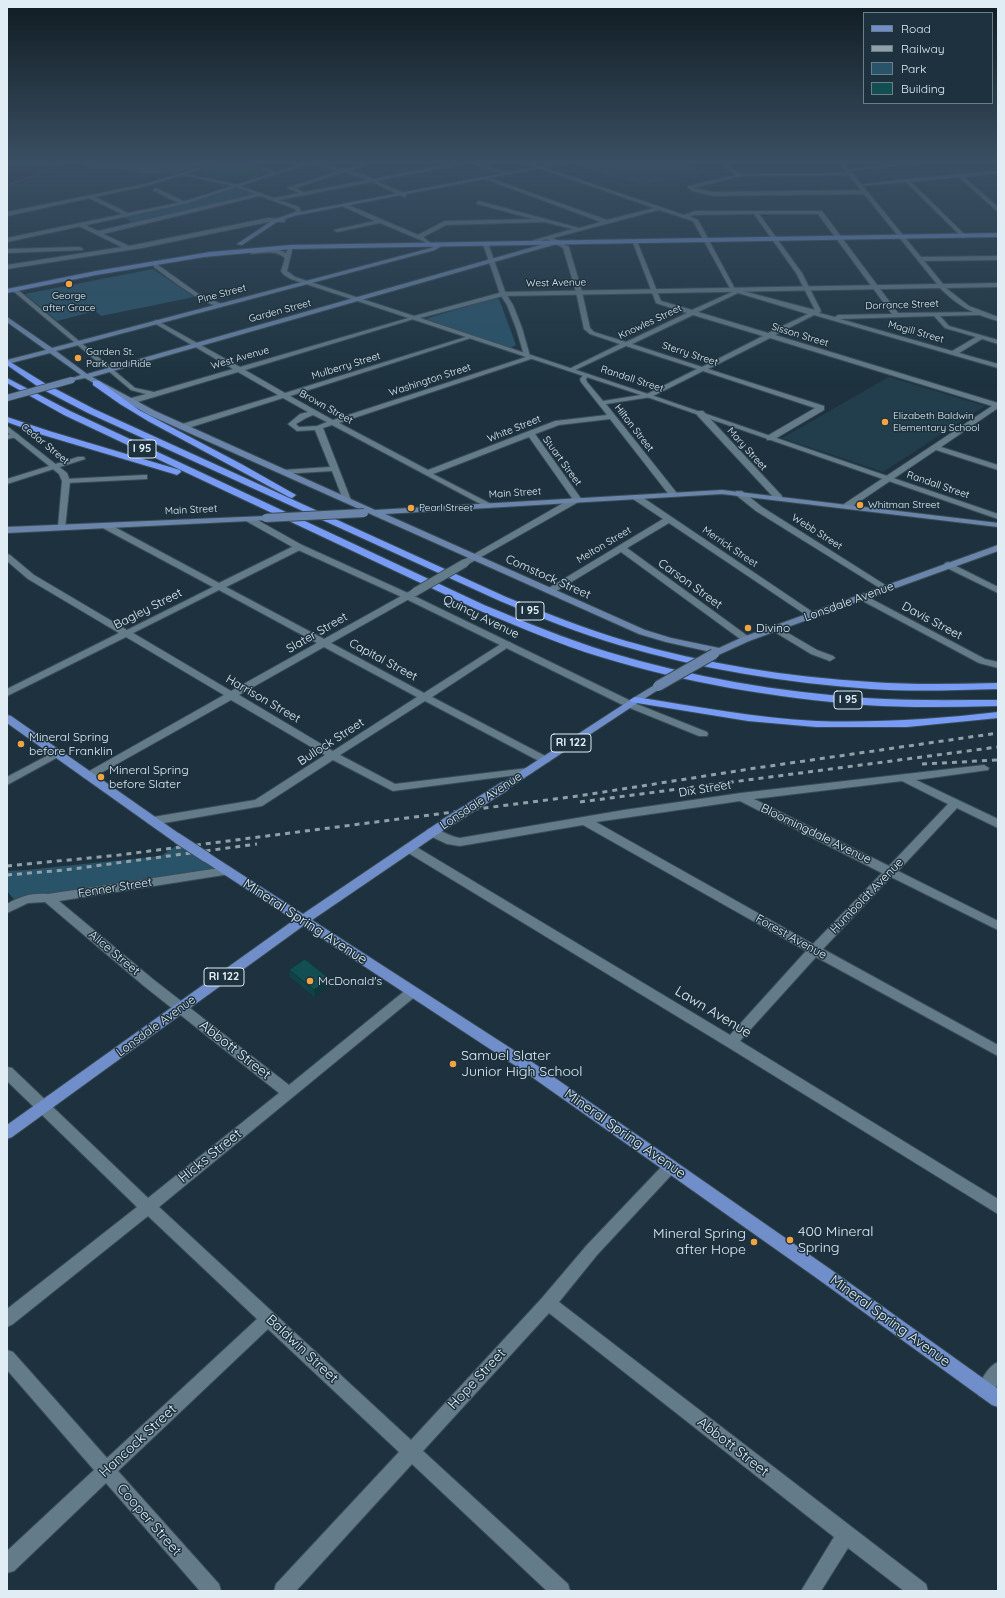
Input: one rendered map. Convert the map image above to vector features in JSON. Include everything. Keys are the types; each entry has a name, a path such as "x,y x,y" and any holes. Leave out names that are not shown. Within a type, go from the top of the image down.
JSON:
{"highway":[{"name":"I 95","path":"8,362 29,378 72,402 545,617 609,640 663,654 757,673 837,682 916,687 998,686"},
{"name":"I 95","path":"7,380 63,411 234,492 509,620 567,643 618,659 713,681 821,697 904,703 998,703"},
{"path":"96,383 115,399 156,423 221,456 385,545"},
{"path":"7,419 46,433 141,460 234,492"},
{"path":"632,702 746,717 815,724 900,724 998,715"}],"main road":[{"path":"204,256 240,244 250,238"},
{"path":"240,244 250,246 291,247 865,238"},
{"name":"Garden Street","path":"7,398 42,388 68,375 85,376 358,300 558,242"},
{"name":"Pine Street","path":"36,356 50,350 434,249 442,244"},
{"path":"7,290 16,291 230,252 291,247"},
{"path":"7,290 80,276 184,260"},
{"path":"7,294 80,276"},
{"path":"7,319 96,383 182,427 347,500 368,513"},
{"path":"8,362 36,356 68,363"},
{"path":"68,363 68,375"},
{"name":"Main Street","path":"7,530 368,513 712,492 739,493 994,524"},
{"name":"Comstock Street","path":"368,513 642,632 716,653"},
{"path":"994,524 998,529"},
{"name":"Lonsdale Avenue","path":"7,1133 303,920 409,848 658,686 716,653 746,639 998,548"},
{"name":"Mineral Spring Avenue","path":"7,718 56,754 226,872 303,920 527,1066 824,1274 992,1395"}],"street":[{"path":"7,240 19,238"},
{"path":"106,238 128,248"},
{"path":"7,251 79,252 128,248 183,238"},
{"path":"419,238 430,244"},
{"path":"527,243 548,238"},
{"path":"550,238 550,239 558,242"},
{"path":"838,238 896,315"},
{"path":"901,238 940,286 959,304 978,313 998,319"},
{"path":"775,239 799,273 817,308 818,311 816,314"},
{"path":"706,240 735,291 828,317"},
{"name":"Sisson Street","path":"634,241 658,302 998,405"},
{"name":"Sterry Street","path":"558,242 566,247 579,292 587,328 592,333 703,368 821,408 770,438"},
{"path":"486,244 502,294 510,305 530,356"},
{"name":"Randall Street","path":"291,247 284,269 286,274 305,282 700,413 998,517"},
{"path":"7,267 79,252"},
{"path":"230,252 275,252 282,253 288,258"},
{"path":"920,259 998,258"},
{"path":"156,266 198,296 221,305"},
{"name":"West Avenue","path":"131,401 414,318 502,294 735,291 807,288 998,285"},
{"path":"16,291 137,392 157,393"},
{"name":"Knowles Street","path":"571,370 693,313 735,291"},
{"name":"Dorrance Street","path":"828,317 978,313"},
{"path":"601,403 649,396 703,368 816,314"},
{"path":"935,314 947,327 998,342"},
{"name":"Magill Street","path":"828,317 998,366"},
{"name":"Brown Street","path":"156,322 284,396 488,506"},
{"name":"Mulberry Street","path":"182,427 471,337"},
{"path":"953,353 980,337"},
{"name":"Washington Street","path":"314,412 303,416 292,424 297,428 319,428 530,356"},
{"name":"Hilton Street","path":"586,375 583,379 584,382 673,494"},
{"path":"847,506 886,478 998,405"},
{"name":"Mary Street","path":"700,413 779,498"},
{"name":"White Street","path":"428,473 558,423 612,416"},
{"name":"Cedar Street","path":"7,428 57,466 63,473 66,481 62,527"},
{"path":"319,428 347,500"},
{"name":"Stuart Street","path":"530,433 576,500"},
{"path":"7,437 15,435"},
{"path":"935,447 998,468"},
{"path":"7,482 81,459"},
{"path":"283,472 334,469"},
{"path":"66,481 144,477"},
{"name":"Webb Street","path":"739,493 759,509 886,588"},
{"name":"Merrick Street","path":"636,497 812,615"},
{"name":"Slater Street","path":"88,776 325,644 576,500"},
{"path":"553,502 558,510"},
{"name":"Quincy Avenue","path":"249,519 299,547 411,594 507,644 703,734"},
{"name":"Melton Street","path":"550,591 669,519"},
{"name":"Capital Street","path":"104,525 545,760"},
{"name":"Bagley Street","path":"7,693 299,547"},
{"name":"Carson Street","path":"621,548 746,639"},
{"name":"Harrison Street","path":"7,557 31,577 126,634 334,756 393,788 528,771"},
{"path":"948,565 998,590"},
{"name":"Davis Street","path":"862,597 995,665"},
{"path":"776,628 814,652 830,658"},
{"name":"Bullock Street","path":"153,821 258,803 334,756 423,696 507,644"},
{"path":"7,782 56,754"},
{"name":"Dix Street","path":"438,829 451,841 460,842 741,797 984,768"},
{"path":"902,777 954,804 998,824"},
{"name":"Bloomingdale Avenue","path":"741,797 998,926"},
{"name":"Humboldt Avenue","path":"731,1042 815,950 892,872 954,804"},
{"name":"Forest Avenue","path":"585,821 815,950 998,1050"},
{"name":"Lawn Avenue","path":"409,848 731,1042 998,1207"},
{"name":"Fenner Street","path":"7,910 25,899 36,897 48,898 226,872"},
{"name":"Alice Street","path":"48,898 181,1008"},
{"name":"Hicks Street","path":"7,1319 148,1207 412,992"},
{"name":"Abbott Street","path":"181,1008 288,1092"},
{"name":"Baldwin Street","path":"7,1072 148,1207 561,1591"},
{"name":"Hope Street","path":"283,1591 410,1451 548,1303 592,1250 671,1166"},
{"name":"Abbott Street","path":"548,1303 919,1591"},
{"name":"Hancock Street","path":"7,1564 269,1318"},
{"name":"Cooper Street","path":"7,1358 212,1591"},
{"path":"992,1395 998,1370"},
{"path":"810,1591 846,1535"}],"shaded area":[{"name":"Elizabeth Baldwin Elementary School","path":"889,377 985,406 883,472 782,438"}],"green space":[{"path":"153,269 194,297 101,316 95,311 57,321 25,294"},
{"path":"495,298 499,299 516,345 510,348 427,320 428,318"},
{"path":"183,841 227,870 16,902 7,891 7,871 161,856"}],"building":[{"name":"McDonald's","path":"305,959 330,979 314,990 289,970"}],"railway":[{"path":"7,866 119,855 578,796 756,768 998,733"},
{"path":"580,802 998,747"},
{"path":"922,764 998,760"},
{"path":"7,875 65,870 257,844"}],"place":[{"name":"George after Grace","path":"69,284"},
{"name":"Garden St. Park and Ride","path":"78,358"},
{"name":"Elizabeth Baldwin Elementary School","path":"885,422"},
{"name":"Whitman Street","path":"860,505"},
{"name":"Pearl Street","path":"411,508"},
{"name":"Divino","path":"748,628"},
{"name":"Mineral Spring before Franklin","path":"21,744"},
{"name":"Mineral Spring before Slater","path":"101,777"},
{"name":"McDonald's","path":"310,981"},
{"name":"Samuel Slater Junior High School","path":"453,1064"},
{"name":"400 Mineral Spring","path":"790,1240"},
{"name":"Mineral Spring after Hope","path":"754,1242"}]}
